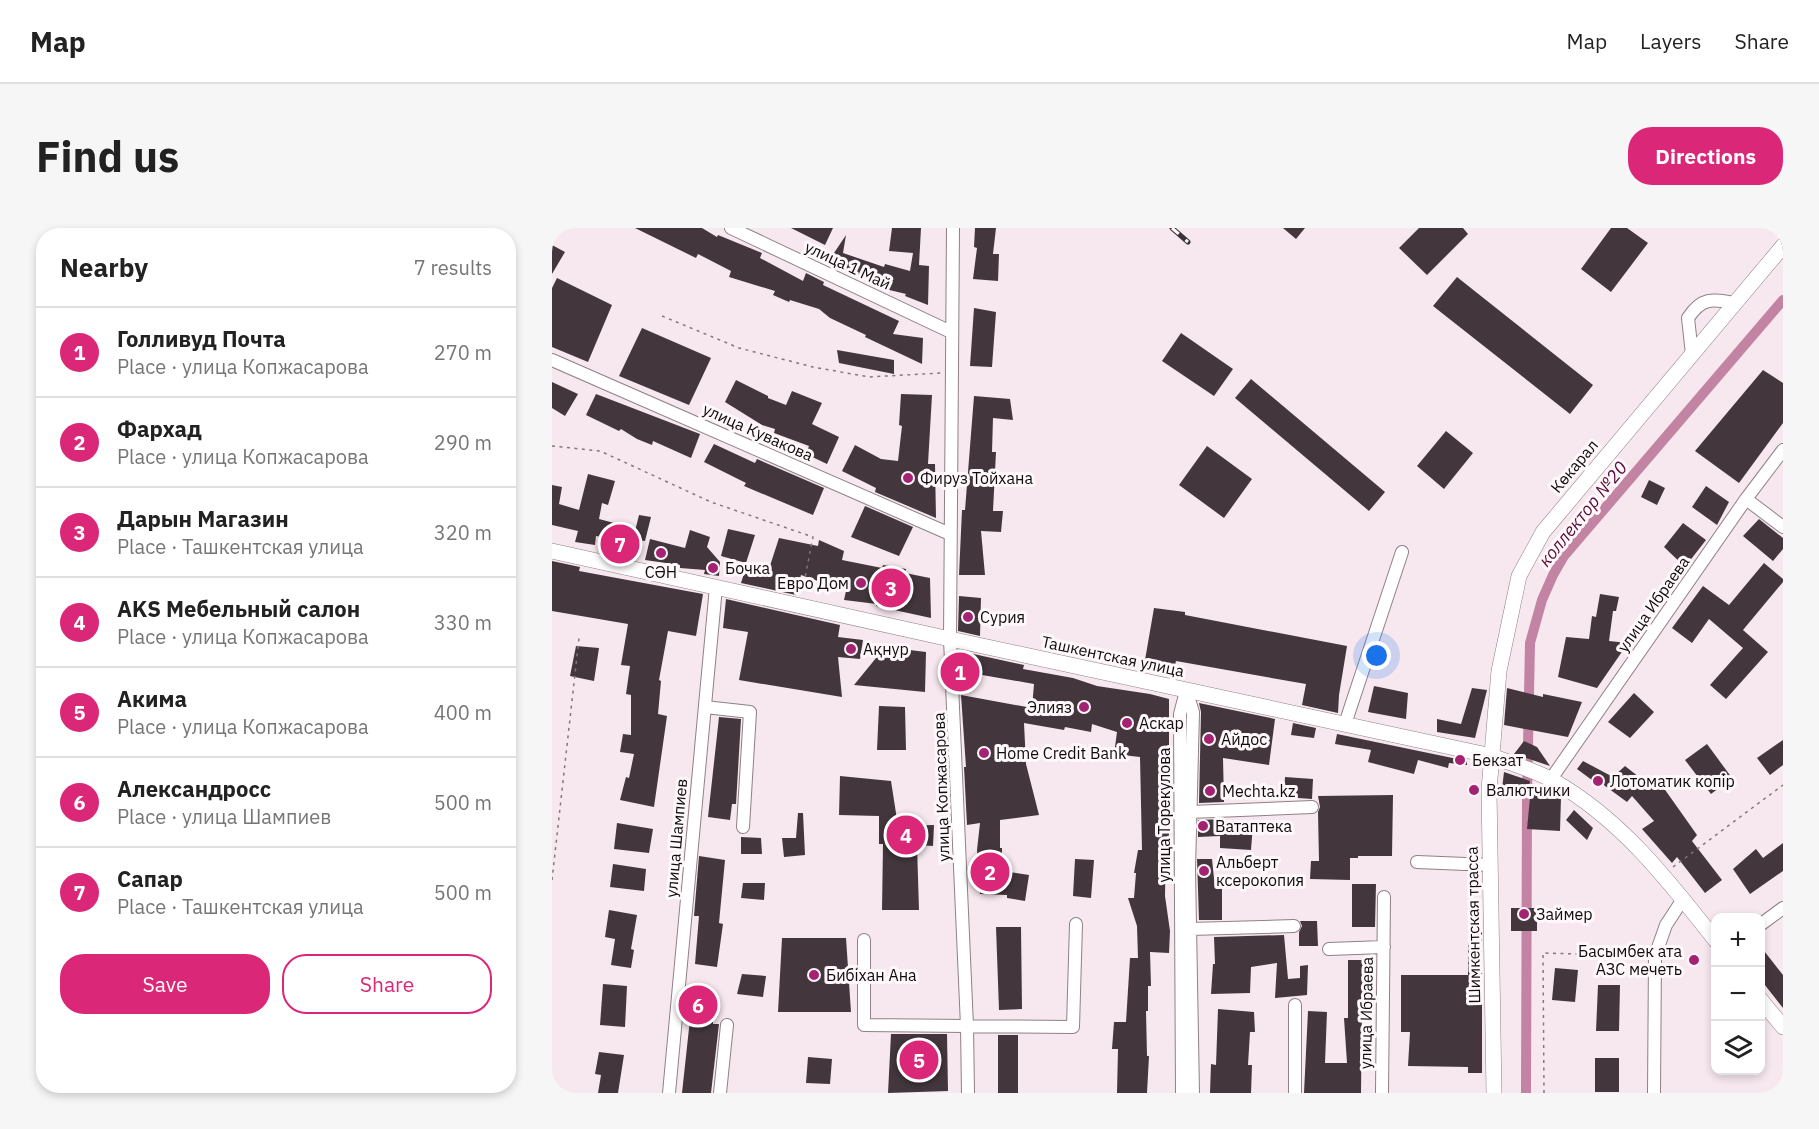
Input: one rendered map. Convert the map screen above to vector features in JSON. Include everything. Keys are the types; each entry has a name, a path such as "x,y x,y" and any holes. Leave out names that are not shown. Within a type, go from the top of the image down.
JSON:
{"main road":[{"name":"Көкарал","path":"1492,756 1499,671 1519,576 1543,532 1783,246"},
{"name":"Ташкентская улица","path":"552,551 1492,756 1551,779 1612,823 1662,874 1711,935"},
{"name":"Шимкентская трасса","path":"1492,756 1490,865 1494,1093"},
{"path":"1765,1004 1783,1027"}],"street":[{"name":"улица 1 Май","path":"731,228 951,332"},
{"name":"улица Копжасарова","path":"953,228 950,639 968,1093"},
{"path":"1692,354 1688,318 1696,306 1711,299 1735,303"},
{"name":"улица Кувакова","path":"552,360 950,534"},
{"name":"улица Ибраева","path":"1551,779 1746,499 1783,450"},
{"path":"1746,499 1783,527"},
{"path":"1345,724 1402,552"},
{"name":"улица Шампиев","path":"669,1093 716,587"},
{"name":"улица Торекулова","path":"1186,690 1193,712 1190,812 1193,1093"},
{"name":"улица Торекулова","path":"1182,1093 1180,714 1186,690"},
{"path":"705,707 750,712 743,827"},
{"path":"1190,812 1312,807"},
{"path":"1417,862 1490,865"},
{"name":"улица Ибраева","path":"1382,1093 1384,897"},
{"path":"1654,1093 1655,956 1666,925 1683,899"},
{"path":"1765,921 1783,908"},
{"path":"864,940 864,1025 1073,1028 1076,924"},
{"path":"1190,929 1294,926"},
{"path":"1329,949 1384,947"},
{"path":"1294,1005 1295,1093"},
{"path":"720,1093 728,1025"}],"path":[{"path":"662,316 739,348 813,367 869,377 951,372"},
{"path":"552,446 600,451 711,502 813,537 800,605"},
{"path":"552,880 579,638"},
{"path":"1662,874 1783,785"},
{"path":"1544,1093 1543,953 1655,956"}],"building":[{"path":"635,228 702,228 717,237 718,235 762,253 760,258 803,281 806,273 824,282 823,285 899,321 893,334 923,338 922,364 865,337 866,335 830,318 819,309 790,300 789,302 773,295 775,291 729,277 731,271 698,254 696,258"},
{"path":"791,228 833,228 825,245"},
{"path":"892,228 921,228 919,265 929,266 928,305 905,296 906,294 877,287 878,285 828,262 846,235 843,253 884,267 885,264 910,271 913,253 889,251"},
{"path":"975,228 996,228 993,254 999,254 998,281 973,279 977,248 974,247"},
{"path":"1283,228 1305,228 1296,239"},
{"path":"1419,228 1463,228 1468,234 1427,275 1399,248"},
{"path":"1611,228 1627,228 1648,243 1611,292 1581,269"},
{"path":"552,245 565,252 552,274"},
{"path":"1457,277 1593,385 1570,414 1433,306"},
{"path":"557,278 612,305 588,362 552,347 552,288"},
{"path":"974,308 996,312 992,367 970,366"},
{"path":"642,328 711,358 689,405 619,376"},
{"path":"1181,333 1233,369 1214,396 1162,361"},
{"path":"837,350 894,360 894,374 839,363"},
{"path":"1763,370 1783,383 1783,423 1739,483 1695,451"},
{"path":"1251,379 1385,492 1369,511 1235,398"},
{"path":"736,380 786,405 792,391 822,403 812,424 839,437 827,464 806,454 809,446 774,433 775,429 762,425 725,402"},
{"path":"552,382 578,394 565,416 552,408"},
{"path":"596,394 700,434 691,458 653,441 652,445 637,439 621,429 619,431 586,415"},
{"path":"901,394 932,395 928,464 935,464 936,518 875,492 876,488 842,471 855,445 881,459 898,461 902,426 899,425"},
{"path":"974,396 1010,399 1013,420 993,418 992,452 996,452 993,511 1003,511 1001,532 981,531 985,575 959,575 962,510 965,510"},
{"path":"1446,431 1473,453 1444,489 1417,466"},
{"path":"714,444 755,463 757,459 824,488 813,515 744,486 746,483 704,462"},
{"path":"1207,446 1252,479 1224,518 1179,485"},
{"path":"588,474 615,481 608,505 602,503 599,519 614,523 613,531 629,536 625,556 611,553 614,539 596,536 595,545 575,542 578,531 552,525 552,485 562,487 559,504 579,510"},
{"path":"1649,480 1665,488 1657,505 1641,497"},
{"path":"1706,486 1729,502 1717,525 1692,507"},
{"path":"865,506 913,527 899,556 851,537"},
{"path":"639,515 651,517 645,541 633,539"},
{"path":"1759,519 1783,538 1783,549 1773,561 1743,536"},
{"path":"1683,523 1706,540 1685,567 1664,547"},
{"path":"728,529 755,535 746,563 721,556"},
{"path":"690,530 710,537 707,547 720,562 719,576 704,574 705,570 680,568 680,565 645,560 650,539 685,548"},
{"path":"779,538 818,546 819,540 844,551 842,560 882,568 883,565 906,569 905,573 930,578 931,618 876,606 877,604 844,600 846,591 801,575 796,595 741,583 746,567 768,572"},
{"path":"552,561 580,567 579,571 703,594 696,636 668,631 659,680 661,681 658,714 667,716 654,807 620,800 626,777 629,778 634,754 620,752 623,734 631,735 631,695 626,694 630,666 621,665 628,624 552,611"},
{"path":"1764,563 1783,579 1783,582 1743,630 1768,652 1726,699 1710,685 1743,648 1709,619 1692,643 1672,628 1703,586 1729,605"},
{"path":"1600,594 1619,597 1616,611 1613,611 1609,641 1628,643 1597,688 1558,677 1566,637 1589,639 1592,616 1596,617"},
{"name":"Сурия","path":"959,596 981,598 980,636 958,631"},
{"path":"726,599 840,625 838,637 863,640 860,659 838,657 842,697 739,680 748,632 723,628"},
{"path":"1154,608 1185,612 1185,615 1347,646 1338,713 1302,705 1306,684 1176,661 1175,665 1145,660"},
{"path":"576,646 599,648 594,681 570,676"},
{"path":"885,647 926,652 925,692 854,685"},
{"path":"969,653 1024,665 1023,669 1169,699 1169,756 1167,756 1165,807 1168,807 1169,837 1166,837 1165,896 1170,931 1169,953 1150,952 1151,986 1148,986 1148,1011 1146,1011 1147,1056 1149,1056 1147,1093 1117,1093 1118,1049 1112,1049 1114,1022 1126,1022 1130,958 1138,958 1137,926 1128,898 1134,898 1136,873 1134,873 1138,850 1142,850 1140,757 1114,754 1117,732 1092,724 1091,732 1024,723 1026,764 1039,815 1000,820 1000,848 1002,848 1002,871 1029,875 1025,901 1007,898 1007,895 980,894 977,850 980,823 967,825 961,695 1032,708 1034,684 965,672 964,685 960,685 959,659 970,660"},
{"path":"1374,686 1408,693 1406,719 1368,712"},
{"path":"1472,688 1487,690 1475,738 1437,732 1437,719 1461,724"},
{"path":"1507,688 1543,697 1543,694 1582,702 1568,737 1504,725"},
{"path":"1634,693 1654,712 1630,738 1608,722"},
{"path":"1199,703 1275,719 1269,765 1223,758 1224,802 1199,803 1201,712"},
{"path":"879,706 905,707 906,750 877,750"},
{"path":"719,717 741,719 736,804 732,804 730,820 708,817"},
{"path":"1293,723 1316,728 1314,738 1291,735"},
{"path":"1337,734 1467,761 1467,765 1449,763 1448,768 1418,760 1414,774 1368,762 1371,750 1335,744"},
{"path":"1783,740 1783,765 1770,775 1757,758"},
{"path":"1524,741 1537,747 1550,766 1514,754"},
{"path":"1707,744 1732,778 1711,794 1685,760"},
{"path":"1583,761 1613,777 1625,766 1647,784 1656,777 1697,835 1692,841 1722,880 1705,893 1677,857 1672,863 1642,829 1654,821 1632,796 1627,802 1601,783 1600,786 1577,769"},
{"path":"1504,772 1530,781 1529,785 1502,789"},
{"path":"840,776 891,781 898,826 934,825 933,846 917,845 919,910 882,910 883,844 879,844 879,816 839,815"},
{"path":"1285,777 1313,779 1312,799 1284,797"},
{"path":"1531,787 1547,788 1561,797 1560,831 1527,829"},
{"path":"1393,795 1392,856 1350,858 1350,880 1310,879 1311,861 1319,861 1318,812 1320,807 1318,796"},
{"path":"1574,810 1593,828 1587,840 1566,820"},
{"path":"798,813 803,813 805,855 784,857 782,838 796,838"},
{"path":"1225,819 1225,822 1253,824 1251,850 1220,848 1220,836 1198,837 1198,820"},
{"path":"617,823 653,829 649,853 614,849"},
{"path":"741,837 761,838 762,854 741,854"},
{"path":"1783,843 1783,871 1750,894 1733,869 1756,849 1763,858"},
{"path":"699,856 725,860 719,923 723,924 717,967 695,964 699,916 694,916"},
{"path":"1075,859 1094,860 1091,898 1073,896"},
{"path":"1197,859 1212,859 1215,888 1222,889 1222,920 1199,920"},
{"path":"613,864 646,869 644,891 610,887"},
{"path":"743,883 765,883 764,900 741,898"},
{"path":"1352,884 1376,884 1375,927 1352,927"},
{"path":"1511,908 1537,908 1537,931 1511,931"},
{"path":"609,910 637,915 631,949 634,950 631,968 611,965 615,939 605,937"},
{"path":"1300,921 1317,921 1318,946 1299,946 1299,932 1302,926"},
{"path":"996,927 1021,927 1022,1009 999,1010"},
{"path":"1468,928 1482,928 1482,1073 1468,1073 1468,1067 1408,1066 1410,1032 1401,1032 1401,975 1468,975"},
{"path":"1284,935 1288,979 1300,978 1300,966 1308,965 1307,995 1275,998 1277,963 1251,967 1250,993 1211,994 1213,964 1215,964 1214,937"},
{"name":"Бибіхан Ана","path":"782,938 846,938 851,1012 778,1012"},
{"path":"1765,952 1783,975 1783,1008 1765,985"},
{"path":"1348,960 1368,960 1369,1006 1362,1006 1361,1093 1304,1093 1308,1011 1327,1012 1325,1063 1347,1063 1344,1018 1348,1018"},
{"path":"1555,968 1578,970 1575,1002 1552,1000"},
{"path":"742,974 766,976 763,997 737,994"},
{"path":"603,984 627,986 625,1027 600,1025"},
{"path":"1598,985 1620,985 1619,1031 1596,1031"},
{"path":"686,996 713,1001 713,1024 719,1024 711,1093 682,1093 691,1010 685,1009"},
{"path":"1218,1009 1254,1012 1255,1032 1250,1032 1248,1065 1252,1065 1251,1093 1210,1093 1211,1064 1216,1065"},
{"path":"891,1034 947,1034 948,1091 888,1093"},
{"path":"998,1035 1018,1035 1018,1093 998,1093"},
{"path":"599,1052 624,1055 618,1093 598,1093 601,1075 595,1074"},
{"path":"808,1057 832,1059 830,1084 806,1083"},
{"path":"1595,1058 1619,1058 1619,1092 1595,1092"}],"waterway":[{"name":"коллектор №20","path":"1526,1093 1530,643 1542,600 1564,556 1783,300"}],"railway":[{"path":"1172,228 1188,242"}],"place":[{"name":"Фируз Тойхана","path":"908,478"},
{"name":"Сапар","path":"620,544"},
{"name":"СӘН","path":"661,553"},
{"name":"Бочка","path":"713,568"},
{"name":"Евро Дом","path":"861,583"},
{"name":"Дарын Магазин","path":"891,588"},
{"name":"Сурия","path":"968,617"},
{"name":"Ақнур","path":"851,649"},
{"name":"Голливуд Почта","path":"960,672"},
{"name":"Элияз","path":"1084,707"},
{"name":"Аскар","path":"1127,723"},
{"name":"Айдос","path":"1209,739"},
{"name":"Home Credit Bank","path":"984,753"},
{"name":"Бекзат","path":"1460,760"},
{"name":"Лотоматик копір","path":"1598,781"},
{"name":"Валютчики","path":"1474,790"},
{"name":"Mechta.kz","path":"1210,791"},
{"name":"Ватаптека","path":"1203,826"},
{"name":"AKS Мебельный салон","path":"906,835"},
{"name":"Альберт ксерокопия","path":"1204,871"},
{"name":"Фархад","path":"990,872"},
{"name":"Займер","path":"1524,914"},
{"name":"Басымбек ата АЗС мечеть","path":"1694,960"},
{"name":"Бибіхан Ана","path":"814,975"},
{"name":"Александросс","path":"698,1005"},
{"name":"Акима","path":"919,1060"}]}
